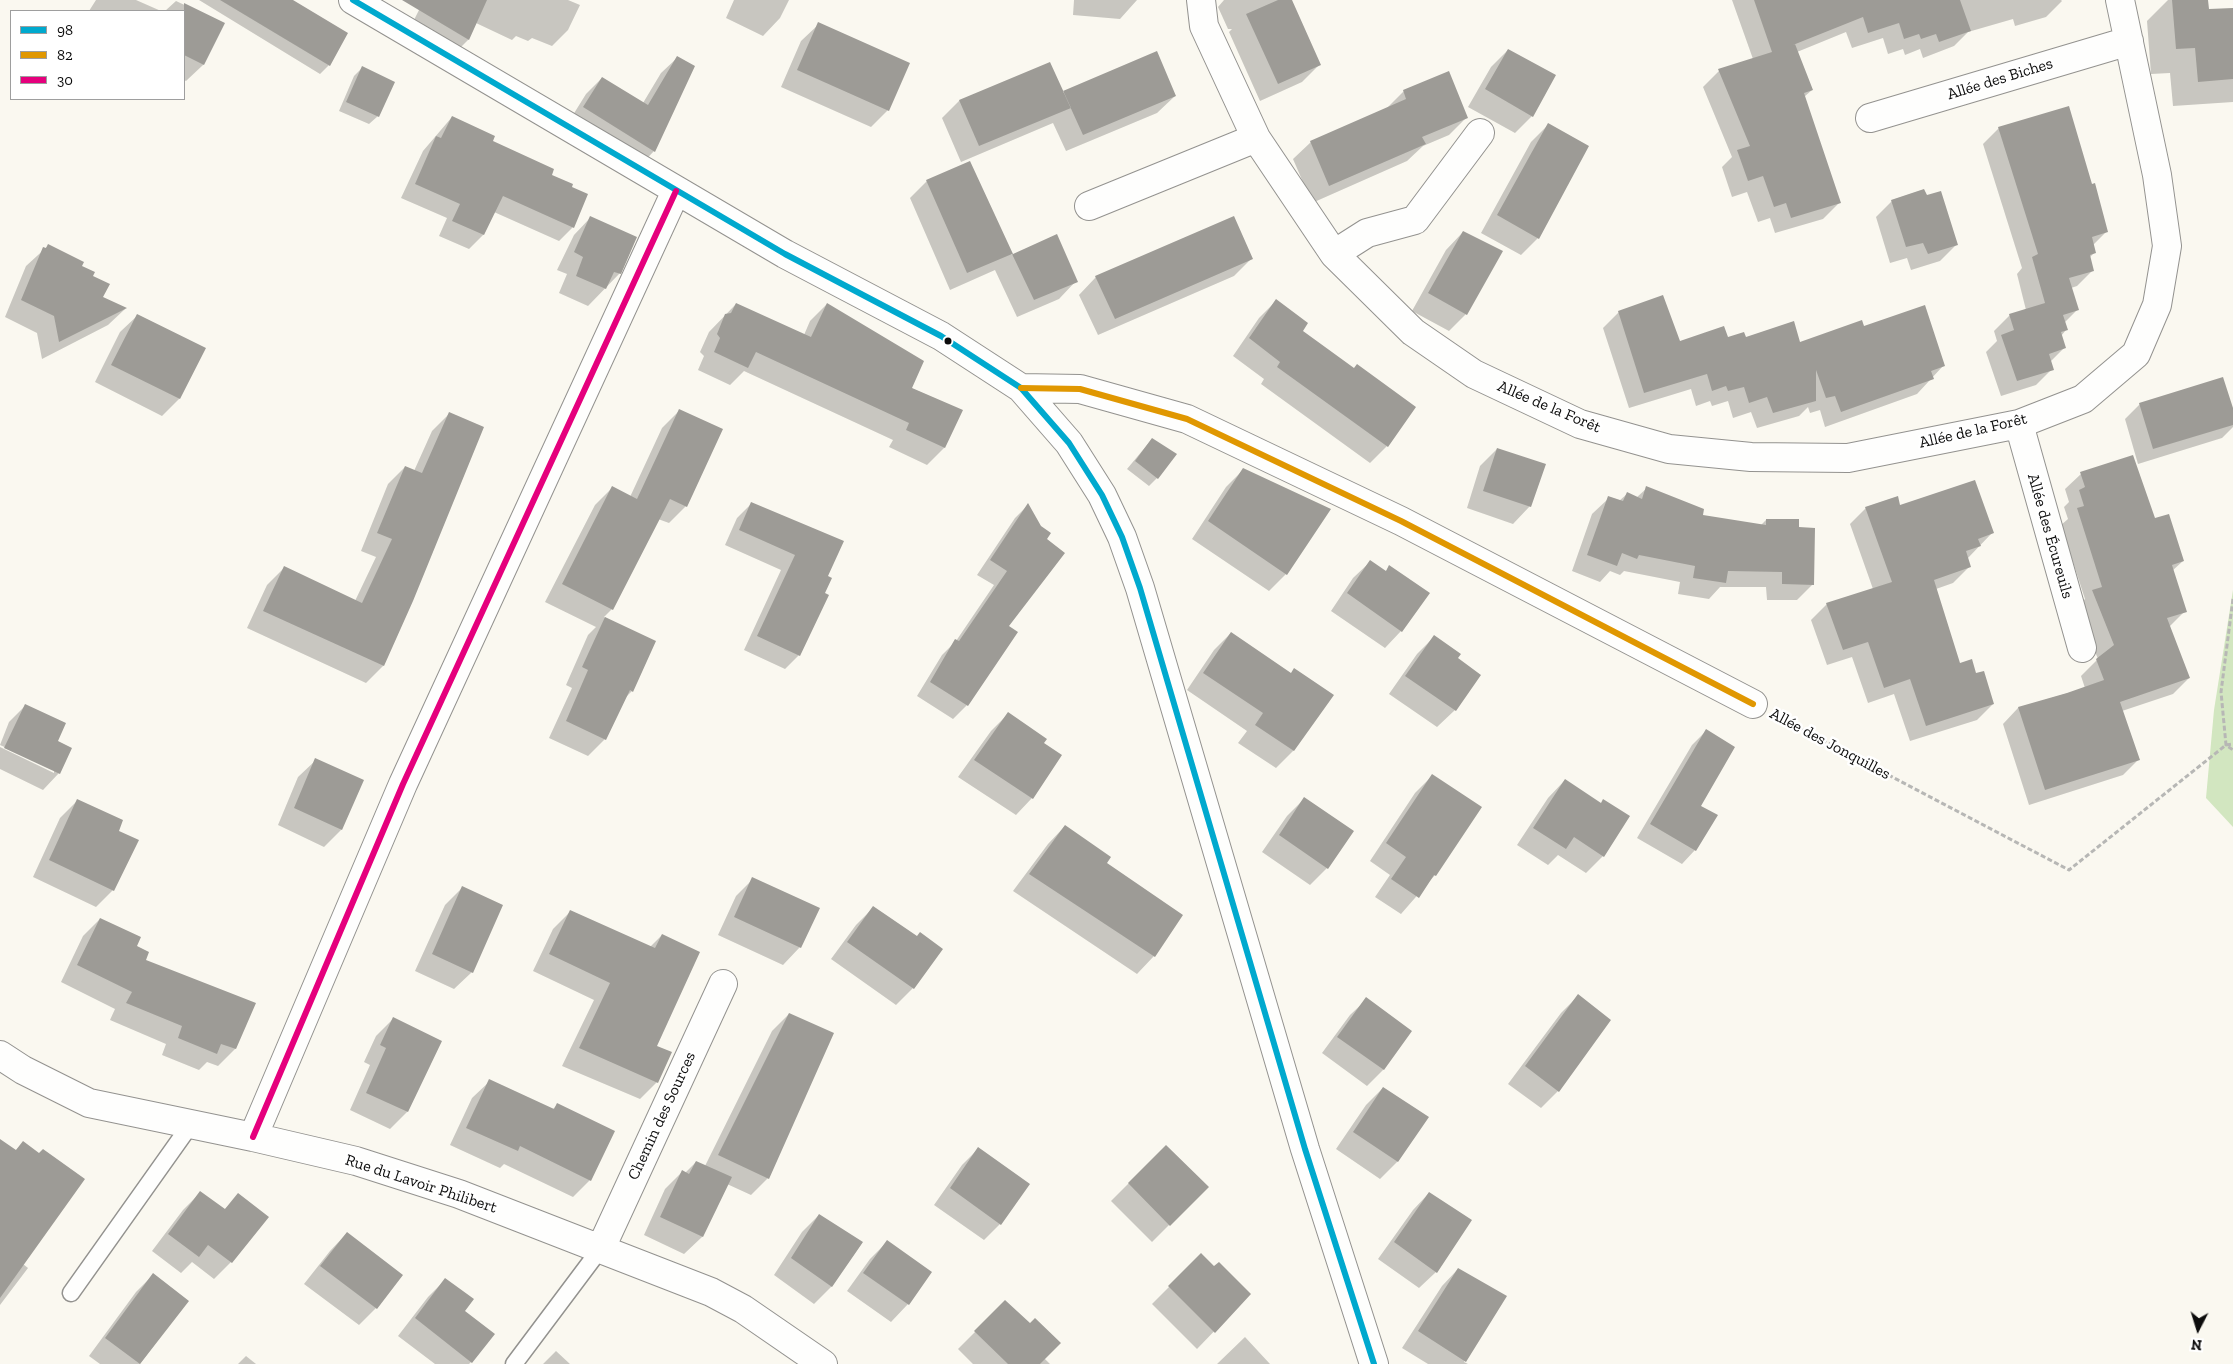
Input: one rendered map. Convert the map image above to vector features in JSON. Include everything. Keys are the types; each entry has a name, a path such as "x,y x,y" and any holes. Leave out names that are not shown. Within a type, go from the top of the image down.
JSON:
{"street":[{"path":"353,0 785,254 941,336 1021,388 1069,443 1102,495 1122,537 1143,597 1305,1149 1374,1364"},
{"name":"Allée de la Forêt","path":"1201,0 1204,26 1256,138 1334,254 1413,332 1474,374 1580,424 1669,449 1751,457 1848,458 2019,424 2083,399 2136,354 2157,305 2167,246 2157,175 2120,0"},
{"name":"Allée des Biches","path":"1870,118 2129,41"},
{"path":"1334,254 1367,233 1415,220 1480,133"},
{"path":"1088,206 1256,138"},
{"path":"253,1137 403,784 676,191"},
{"name":"Allée des Jonquilles","path":"1021,388 1080,389 1187,419 1401,521 1753,704"},
{"name":"Allée des Écureuils","path":"2019,424 2082,648"},
{"name":"Chemin des Sources","path":"601,1248 723,984"},
{"name":"Rue du Lavoir Philibert","path":"0,1054 23,1070 89,1103 253,1137 356,1161 440,1188 601,1248 711,1292 743,1309 823,1364"}],"lane":[{"path":"70,1293 191,1124"},
{"path":"514,1364 601,1248"}],"path":[{"path":"2226,746 2221,692 2233,599"},
{"name":"Allée des Jonquilles","path":"1753,704 2069,870 2226,746"},
{"path":"2226,746 2233,744"},
{"path":"2226,746 2233,750"}],"green space":[{"path":"2233,590 2233,827 2206,798 2214,710"}],"building":[{"path":"220,0 293,0 348,33 330,66"},
{"path":"402,0 487,0 469,40"},
{"path":"1278,0 1292,0 1321,65 1278,84 1246,14"},
{"path":"1754,0 1960,0 1971,31 1939,42 1936,34 1921,39 1919,34 1904,39 1899,23 1868,33 1863,17 1795,44 1813,90 1804,93 1841,203 1791,218 1786,203 1774,207 1763,176 1748,181 1737,150 1750,146 1718,69 1772,52"},
{"path":"2172,0 2208,0 2209,9 2233,8 2233,79 2198,82 2195,48 2176,49"},
{"path":"184,3 225,23 204,65 185,56"},
{"path":"818,22 910,63 889,111 797,70"},
{"path":"1508,49 1556,75 1533,117 1485,89"},
{"path":"1157,51 1176,96 1083,135 1063,91"},
{"path":"677,56 695,66 655,152 583,107 602,77 648,105"},
{"path":"1050,62 1071,108 979,146 959,100"},
{"path":"362,66 395,82 379,117 346,102"},
{"path":"1449,71 1468,118 1422,137 1426,144 1329,186 1310,141 1406,99 1403,90"},
{"path":"2069,106 2092,184 2095,183 2108,232 2092,237 2096,253 2090,255 2094,271 2069,278 2079,310 2063,315 2068,330 2061,332 2066,348 2049,354 2054,370 2017,381 2001,335 2014,330 2009,314 2045,303 2032,257 2038,254 1998,127"},
{"path":"452,116 495,136 493,141 554,169 552,175 573,184 572,187 588,194 574,228 503,196 484,235 452,221 460,204 415,184 436,136 441,138"},
{"path":"1548,123 1589,146 1539,239 1497,215"},
{"path":"970,161 1013,254 1057,234 1078,282 1034,300 1012,254 967,273 926,180"},
{"path":"1924,189 1927,195 1941,191 1958,245 1928,254 1923,243 1906,247 1891,200"},
{"path":"590,216 637,237 621,274 614,272 606,289 576,276 583,257 574,252"},
{"path":"1234,216 1253,259 1115,319 1095,276"},
{"path":"1463,231 1503,251 1467,315 1428,293"},
{"path":"48,244 84,262 82,266 95,272 93,276 110,284 103,297 127,308 59,342 54,316 21,300 43,247 46,248"},
{"path":"1663,295 1680,341 1724,326 1728,337 1744,332 1746,337 1794,321 1800,342 1862,320 1864,326 1925,305 1945,366 1931,371 1934,379 1841,412 1835,396 1826,398 1816,370 1816,401 1773,413 1767,397 1749,403 1744,387 1728,391 1726,386 1712,391 1707,374 1644,393 1618,311"},
{"path":"1276,299 1308,323 1303,331 1354,368 1357,364 1416,407 1388,447 1277,367 1280,362 1249,338"},
{"path":"736,303 811,337 827,303 924,361 912,388 963,410 945,448 906,430 909,423 756,352 748,368 714,352 720,338 717,334 725,314 731,313"},
{"path":"137,314 206,348 180,399 111,365"},
{"path":"2223,377 2233,408 2233,425 2153,449 2139,403"},
{"path":"679,409 723,429 687,507 670,499 613,610 562,584 612,486 637,499"},
{"path":"449,412 484,427 413,601 384,666 263,611 284,566 362,603 392,539 377,533 405,466 422,473"},
{"path":"1152,438 1177,454 1158,479 1135,461"},
{"path":"1497,448 1546,464 1531,507 1483,491"},
{"path":"2133,455 2155,518 2169,514 2184,561 2172,565 2187,612 2167,618 2190,678 2120,702 2140,760 2045,790 2018,707 2104,680 2096,659 2114,645 2092,590 2102,587 2077,508 2084,506 2079,490 2085,487 2080,472"},
{"path":"1243,468 1331,509 1287,575 1208,521"},
{"path":"1975,480 1994,533 1978,539 1981,546 1966,551 1971,567 1934,580 1960,663 1972,659 1976,673 1984,671 1994,704 1926,726 1910,679 1884,688 1868,642 1843,650 1826,603 1892,582 1865,507 1898,496 1900,505"},
{"path":"1646,486 1704,509 1703,515 1766,525 1766,519 1799,519 1799,527 1815,528 1814,585 1782,584 1782,572 1728,571 1726,583 1693,578 1695,566 1639,555 1637,559 1622,553 1617,566 1587,555 1608,496 1623,501 1627,492 1642,499"},
{"path":"751,502 844,541 828,576 832,578 825,593 829,595 800,656 757,636 795,555 739,530"},
{"path":"1028,503 1041,526 1051,533 1047,539 1065,553 1009,626 1018,632 968,706 930,682 955,639 959,641 1007,571 990,560"},
{"path":"1370,560 1386,571 1389,565 1430,593 1402,632 1347,593"},
{"path":"605,617 656,641 633,692 630,690 606,740 566,721 588,670 582,667"},
{"path":"1231,632 1291,673 1294,668 1334,695 1294,751 1255,725 1263,713 1203,673"},
{"path":"1434,635 1461,654 1458,658 1481,675 1456,711 1405,676"},
{"path":"25,704 66,723 58,741 72,748 60,774 4,748"},
{"path":"1008,712 1047,739 1044,743 1062,755 1033,799 974,760"},
{"path":"1706,729 1735,747 1701,806 1718,815 1696,851 1650,824"},
{"path":"315,758 364,780 342,830 294,808"},
{"path":"1432,774 1482,807 1419,898 1391,879 1406,857 1386,843"},
{"path":"1565,779 1601,803 1603,799 1630,816 1604,857 1574,837 1566,849 1533,828"},
{"path":"1304,797 1354,831 1328,869 1279,835"},
{"path":"77,799 123,820 119,831 139,840 114,891 49,860"},
{"path":"1065,825 1111,857 1107,863 1183,915 1155,957 1029,874"},
{"path":"752,877 820,908 801,948 734,917"},
{"path":"462,886 503,905 473,973 432,954"},
{"path":"873,906 917,936 920,932 943,949 914,989 847,942"},
{"path":"570,910 655,948 662,934 700,952 657,1046 672,1052 658,1083 579,1048 610,983 549,954"},
{"path":"100,918 141,937 137,946 149,952 146,960 256,1003 236,1049 221,1044 217,1054 178,1038 182,1026 126,1003 132,992 77,965"},
{"path":"1578,994 1611,1020 1559,1092 1525,1066"},
{"path":"1366,997 1412,1031 1384,1070 1337,1037"},
{"path":"789,1013 834,1033 769,1179 718,1155"},
{"path":"393,1017 442,1041 408,1112 366,1093 386,1048 380,1045"},
{"path":"489,1079 554,1109 557,1103 615,1131 591,1181 520,1146 518,1151 466,1128"},
{"path":"1383,1087 1429,1117 1398,1162 1353,1132"},
{"path":"0,1139 16,1150 23,1141 39,1153 43,1149 85,1179 0,1298"},
{"path":"1166,1145 1209,1187 1170,1226 1128,1183"},
{"path":"978,1147 1030,1184 1001,1225 950,1188"},
{"path":"696,1161 732,1177 703,1237 660,1217 682,1170 689,1174"},
{"path":"200,1191 225,1209 238,1193 269,1217 232,1263 208,1245 199,1257 168,1234"},
{"path":"1429,1192 1472,1220 1437,1273 1394,1242"},
{"path":"819,1214 863,1242 832,1287 791,1258"},
{"path":"347,1232 403,1275 377,1309 320,1266"},
{"path":"887,1240 932,1272 909,1305 863,1273"},
{"path":"1201,1253 1214,1266 1219,1262 1251,1294 1215,1333 1168,1286"},
{"path":"1458,1268 1507,1296 1466,1362 1418,1331"},
{"path":"153,1273 189,1301 140,1364 105,1338"},
{"path":"445,1278 474,1299 465,1311 495,1334 472,1363 415,1318"},
{"path":"1005,1300 1030,1323 1035,1318 1061,1343 1040,1364 1008,1364 974,1331"}],"transit line":[{"name":"98","path":"353,0 785,254 941,336 1021,388 1069,443 1102,495 1122,537 1140,588 1305,1149 1374,1364"},
{"name":"30","path":"253,1137 403,784 676,191"},
{"name":"82","path":"1021,388 1080,389 1187,419 1401,521 1753,704"}]}
